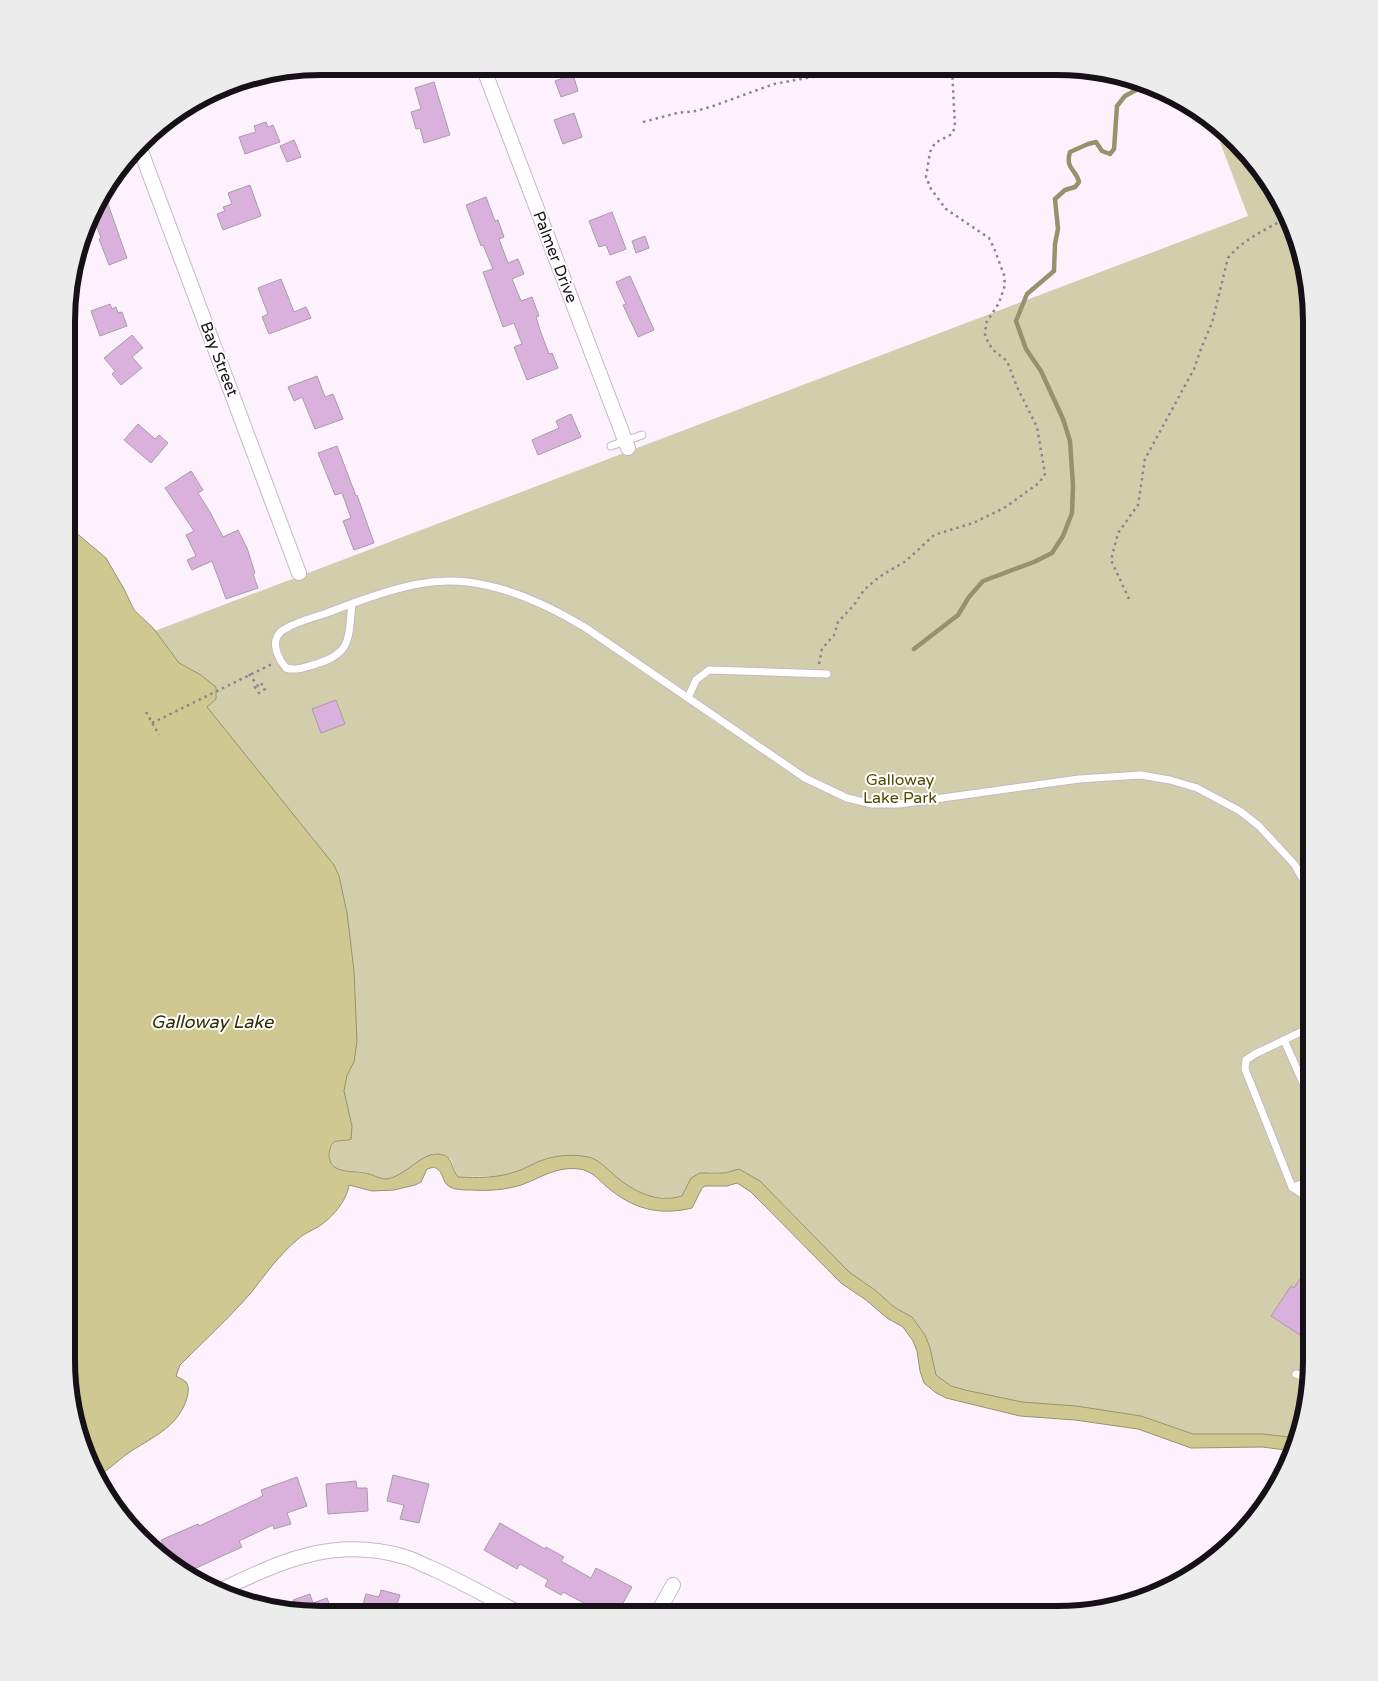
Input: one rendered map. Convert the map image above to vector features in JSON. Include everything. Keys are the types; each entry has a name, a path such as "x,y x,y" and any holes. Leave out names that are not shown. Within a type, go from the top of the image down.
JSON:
{"street":[{"name":"Palmer Drive","path":"486,75 626,444"},
{"name":"Bay Street","path":"142,153 299,572"},
{"path":"228,1587 267,1568 298,1558 329,1550 352,1548 405,1557 444,1574 506,1606"},
{"path":"660,1606 672,1585"}],"lane":[{"path":"611,446 626,444 642,435"},
{"path":"352,604 348,639 342,652 328,661 296,670 286,668 280,660 276,647 276,638 283,629 352,604 417,584 446,581 488,586 526,597 586,628 805,778 847,798 872,804 899,804 1079,779 1142,775 1170,780 1197,788 1240,811 1258,826 1295,865 1303,879"},
{"path":"688,698 696,680 709,670 827,674"},
{"path":"1303,1031 1255,1054 1246,1060 1245,1069 1292,1188 1303,1195"},
{"path":"1284,1040 1303,1083"},
{"path":"1292,1188 1303,1184"},
{"path":"1296,1374 1302,1376"}],"path":[{"path":"643,122 677,113 696,111 774,84 832,75"},
{"path":"817,673 822,649 834,636 838,622 854,605 864,590 879,577 906,562 934,535 973,523 1004,508 1039,483 1045,474 1037,427 1017,387 1007,361 992,349 985,336 986,322 999,304 1005,285 1004,275 994,248 989,238 946,209 931,189 926,177 930,152 936,143 952,134 955,127 952,75"},
{"path":"1129,599 1111,560 1118,533 1138,505 1145,459 1194,369 1212,323 1228,258 1247,241 1282,221"},
{"path":"152,724 280,660"},
{"path":"249,674 258,686"},
{"path":"146,712 159,735"}],"green space":[{"name":"Galloway Lake Park","path":"1217,134 1252,171 1278,212 1295,257 1301,289 1303,321 1303,1360 1301,1392 1291,1437 1262,1434 1193,1434 1141,1416 1076,1406 1022,1402 951,1386 936,1375 925,1335 912,1317 894,1307 875,1290 849,1272 760,1181 739,1169 725,1173 710,1172 691,1178 682,1196 665,1198 648,1196 629,1187 592,1158 559,1156 545,1159 516,1172 500,1176 458,1177 451,1159 434,1153 399,1176 386,1179 364,1172 341,1170 332,1165 330,1150 332,1145 338,1141 75,676 75,661 1248,216"}],"water":[{"name":"Galloway Lake","path":"75,532 106,558 134,610 154,629 179,663 201,675 216,687 216,699 207,707 334,865 339,876 347,913 354,971 357,1041 354,1062 347,1075 344,1091 352,1126 351,1139 337,1141 332,1144 329,1154 330,1161 337,1168 386,1179 400,1174 425,1157 437,1154 449,1159 458,1177 480,1177 508,1174 554,1157 588,1157 602,1164 620,1180 637,1191 663,1198 682,1196 691,1178 700,1173 725,1173 739,1169 760,1181 849,1272 875,1290 894,1307 912,1317 925,1335 936,1375 951,1386 1022,1402 1076,1406 1141,1416 1193,1434 1262,1434 1291,1437 1286,1450 1262,1447 1191,1448 1138,1429 1075,1420 1020,1416 946,1398 924,1383 917,1351 913,1341 903,1327 887,1318 866,1300 841,1283 751,1192 737,1183 727,1186 705,1186 702,1188 692,1208 657,1211 627,1201 583,1170 563,1169 515,1187 496,1190 461,1190 447,1185 440,1172 434,1167 427,1169 421,1182 394,1190 372,1191 349,1185 342,1203 333,1214 323,1224 291,1245 278,1258 242,1303 180,1365 176,1376 186,1382 188,1391 182,1411 176,1419 161,1432 127,1454 102,1473 100,1469 83,1424 77,1392 75,1360"}],"building":[{"path":"573,75 578,91 561,97 555,81"},
{"path":"434,82 450,135 424,143 420,128 416,129 411,112 421,109 415,88"},
{"path":"574,113 582,137 563,144 554,120"},
{"path":"266,122 268,127 273,125 280,142 245,154 239,137 256,132 254,126"},
{"path":"294,140 301,157 287,162 280,146"},
{"path":"250,185 261,216 223,230 217,214 225,211 223,207 232,204 228,193"},
{"path":"486,197 495,221 498,220 504,237 499,239 508,263 518,259 524,274 512,279 521,301 532,297 539,316 536,317 540,330 549,354 552,353 558,368 527,380 514,347 522,344 514,323 503,327 483,272 493,269 483,245 481,246 466,205"},
{"path":"107,200 127,258 109,265 99,239 101,238 96,223"},
{"path":"612,212 626,249 610,255 606,245 599,247 589,221"},
{"path":"645,236 649,248 636,253 632,241"},
{"path":"630,276 654,330 638,337 623,305 626,304 616,282"},
{"path":"281,279 294,312 306,307 311,318 269,334 262,317 268,314 258,288"},
{"path":"110,304 112,309 116,307 118,313 122,312 127,326 100,336 91,311"},
{"path":"132,335 143,348 132,357 142,368 121,385 112,374 115,371 104,358"},
{"path":"317,376 325,397 333,394 343,419 315,429 302,397 294,401 288,387"},
{"path":"571,414 581,437 538,455 532,440 559,428 556,421"},
{"path":"138,424 155,439 159,435 168,443 151,463 124,440"},
{"path":"337,446 374,543 354,550 343,521 351,518 342,493 335,495 318,453"},
{"path":"191,471 203,490 198,493 223,537 238,530 247,548 258,588 226,599 212,561 192,570 187,560 196,556 186,535 194,531 165,488"},
{"path":"336,700 345,724 321,733 312,709"},
{"path":"1303,1274 1303,1337 1271,1316 1291,1286 1294,1288"},
{"path":"393,1475 429,1484 419,1523 400,1519 404,1505 387,1501"},
{"path":"297,1477 307,1506 287,1513 291,1524 274,1529 273,1525 239,1541 242,1547 192,1570 166,1551 161,1540 198,1524 199,1526 263,1496 261,1490"},
{"path":"356,1481 357,1488 367,1488 368,1511 328,1514 326,1484"},
{"path":"500,1523 545,1549 546,1547 564,1557 561,1561 591,1578 596,1568 632,1587 621,1606 589,1606 563,1592 561,1595 545,1586 548,1580 520,1564 517,1569 484,1550"},
{"path":"381,1590 400,1595 397,1606 362,1606 366,1594 379,1597"},
{"path":"310,1594 313,1603 327,1598 330,1606 294,1604 293,1600"}],"waterway":[{"path":"914,649 958,615 969,597 983,581 1034,562 1052,553 1063,536 1072,513 1073,486 1070,441 1063,419 1041,371 1026,349 1016,321 1027,294 1054,271 1055,244 1058,229 1055,199 1065,190 1075,187 1079,182 1070,166 1070,152 1096,142 1102,151 1110,154 1114,149 1117,106 1125,96 1138,89"}]}
